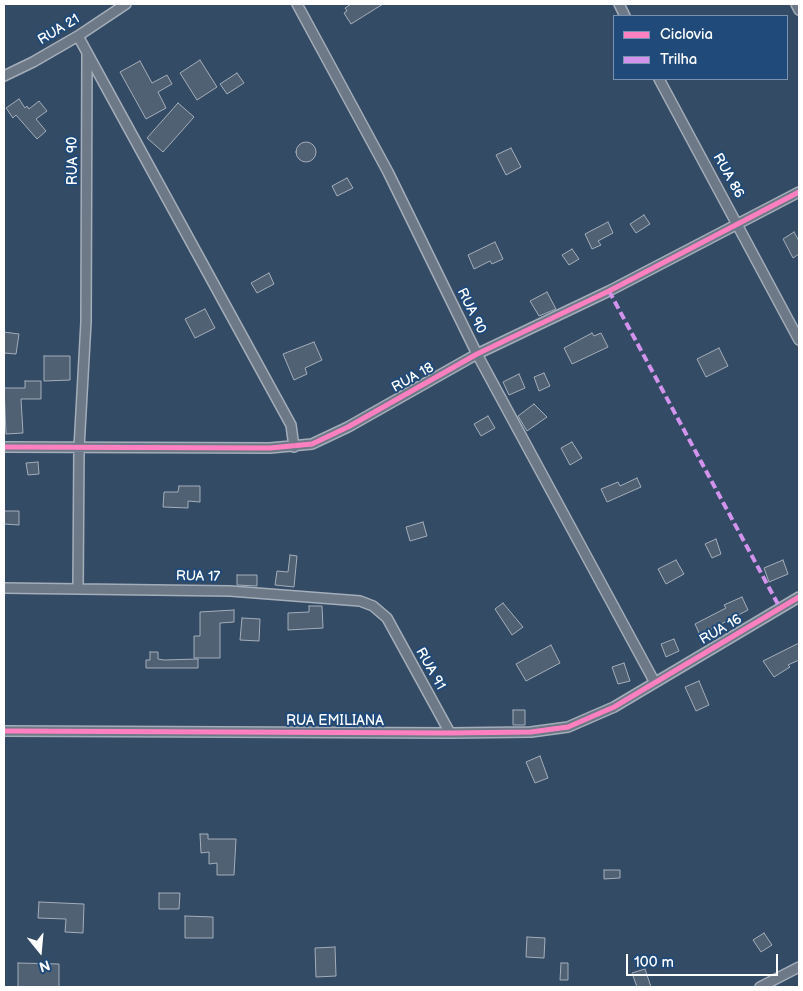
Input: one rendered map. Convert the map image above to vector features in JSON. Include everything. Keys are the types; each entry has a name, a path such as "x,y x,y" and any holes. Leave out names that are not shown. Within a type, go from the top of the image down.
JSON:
{"street":[{"name":"RUA 21","path":"4,76 78,36 126,4"},
{"name":"RUA 90","path":"297,4 388,172 477,354 654,682"},
{"path":"796,4 799,10"},
{"path":"78,36 291,425 294,447"},
{"name":"RUA 90","path":"78,589 79,448 86,322 87,54"},
{"name":"RUA 86","path":"660,80 799,340"},
{"name":"RUA 18","path":"4,447 294,447 312,444 331,436 477,354 739,225 799,192"},
{"name":"RUA 17","path":"4,588 230,591 342,598 360,601 372,606 386,618"},
{"name":"RUA 16","path":"654,682 799,597"},
{"name":"RUA 91","path":"386,618 450,733"},
{"name":"RUA EMILIANA","path":"4,731 531,732 568,727 614,707 654,682"},
{"path":"760,987 799,967"}],"building":[{"path":"351,4 383,4 351,24 344,13 347,11 345,8"},
{"path":"200,60 217,87 197,100 180,73"},
{"path":"140,61 152,83 167,75 172,84 158,92 166,108 146,119 120,72"},
{"path":"237,73 244,83 227,94 220,84"},
{"path":"19,99 25,108 27,106 29,109 39,101 47,111 36,119 46,131 37,139 16,115 13,118 6,108"},
{"path":"178,103 194,117 163,152 147,138"},
{"path":"306,142 313,145 316,152 313,159 306,162 299,159 296,152 299,145"},
{"path":"511,148 521,167 506,175 496,155"},
{"path":"347,178 353,188 337,196 332,186"},
{"path":"644,215 650,224 636,233 630,224"},
{"path":"608,222 613,233 598,241 601,245 592,249 585,234"},
{"path":"794,232 799,241 799,254 793,258 783,239"},
{"path":"495,242 503,259 492,264 490,261 474,269 468,255"},
{"path":"572,249 579,259 569,265 562,255"},
{"path":"269,273 274,284 257,293 251,283"},
{"path":"547,292 556,309 539,316 530,301"},
{"path":"205,309 215,328 195,338 185,319"},
{"path":"4,332 19,334 16,354 4,353"},
{"path":"592,333 594,336 601,333 608,347 572,364 564,348"},
{"path":"314,342 322,360 305,368 307,374 294,380 283,354"},
{"path":"719,348 728,366 706,377 697,359"},
{"path":"44,356 70,356 70,380 44,381"},
{"path":"544,373 550,386 539,391 534,377"},
{"path":"519,374 525,388 509,395 503,382"},
{"path":"25,381 41,381 41,399 21,399 23,433 6,434 4,388 25,388"},
{"path":"534,404 547,417 527,431 518,416"},
{"path":"488,416 495,428 481,436 474,424"},
{"path":"572,442 582,458 570,465 561,448"},
{"path":"38,462 39,474 28,475 26,463"},
{"path":"637,478 641,487 607,502 601,489 618,482 620,486"},
{"path":"179,486 200,486 200,502 188,501 188,508 163,507 164,492 178,492"},
{"path":"4,511 19,511 19,525 4,524"},
{"path":"423,522 427,536 410,541 406,527"},
{"path":"716,539 721,554 712,558 705,544"},
{"path":"290,555 297,556 294,587 275,585 277,571 288,572"},
{"path":"676,560 684,574 666,584 658,569"},
{"path":"783,560 788,574 769,582 764,568"},
{"path":"237,575 257,575 257,586 237,585"},
{"path":"742,597 748,610 700,635 695,624 726,608 724,605"},
{"path":"503,603 523,627 512,635 495,609"},
{"path":"309,606 322,606 323,628 288,630 288,613 309,612"},
{"path":"234,610 234,622 220,623 220,658 194,658 194,636 200,636 200,612"},
{"path":"242,618 260,619 259,641 240,640"},
{"path":"674,639 679,651 666,657 661,644"},
{"path":"799,643 799,660 788,665 790,667 774,677 763,661"},
{"path":"551,645 560,663 526,681 516,664"},
{"path":"150,652 158,652 158,659 164,660 198,659 198,668 146,668 146,660 150,660"},
{"path":"624,663 630,681 618,684 612,667"},
{"path":"699,681 709,705 696,711 685,687"},
{"path":"513,710 525,710 525,725 513,725"},
{"path":"540,756 548,778 535,783 526,762"},
{"path":"200,834 208,834 208,839 236,839 234,875 217,875 217,863 209,864 209,852 201,853"},
{"path":"604,870 620,870 620,878 604,879"},
{"path":"159,893 180,893 179,909 159,909"},
{"path":"39,902 84,904 83,933 65,932 66,919 38,918"},
{"path":"185,916 213,917 213,938 185,938"},
{"path":"764,933 772,945 761,952 753,940"},
{"path":"527,937 545,938 544,958 526,957"},
{"path":"335,947 336,976 316,977 315,948"},
{"path":"18,963 59,964 59,987 18,987"},
{"path":"561,963 568,963 568,980 560,980"},
{"path":"645,969 651,987 637,987 632,973"}],"marked path":[{"path":"609,291 780,608"}],"cycle path":[{"path":"4,447 270,448 312,444 348,427 477,354 609,291 799,192"},
{"path":"4,731 450,733 531,732 568,727 614,707 799,597"}]}
